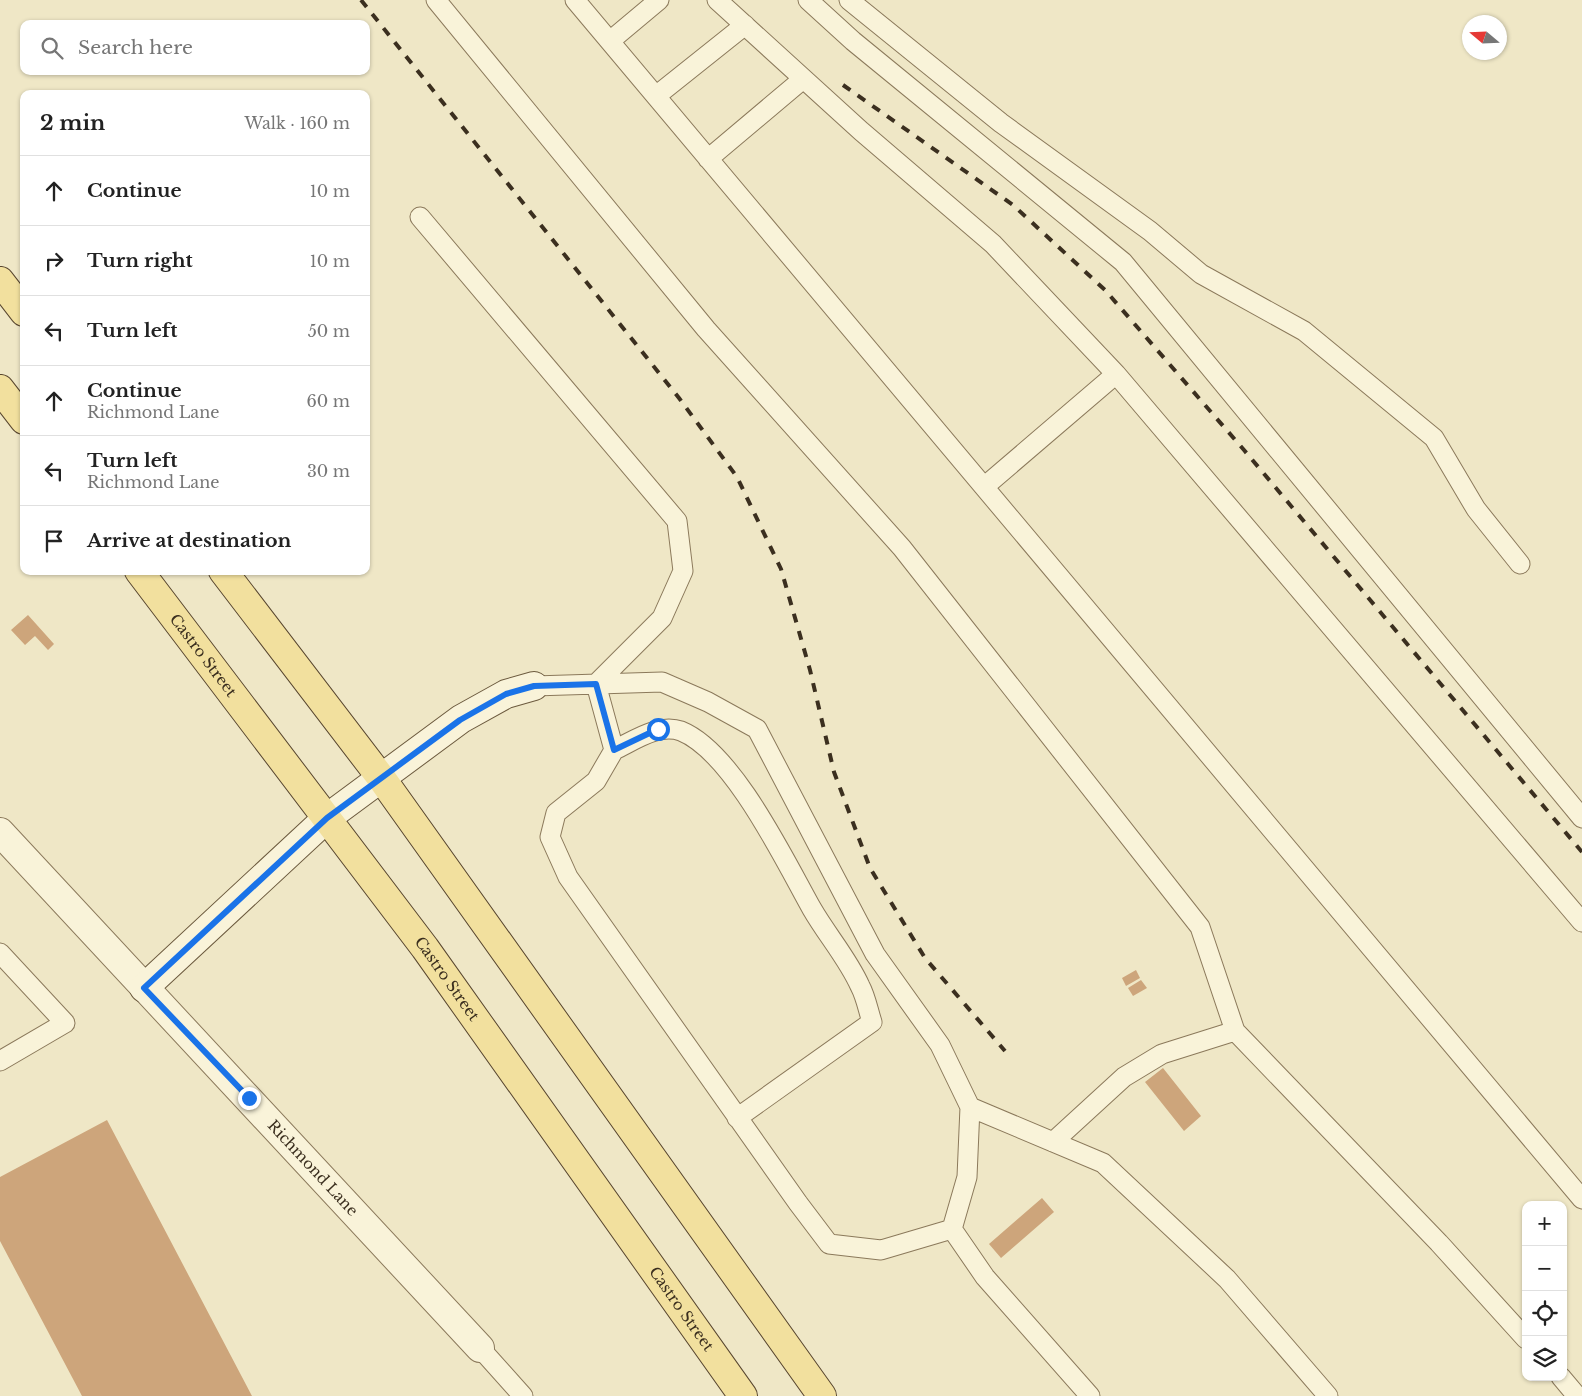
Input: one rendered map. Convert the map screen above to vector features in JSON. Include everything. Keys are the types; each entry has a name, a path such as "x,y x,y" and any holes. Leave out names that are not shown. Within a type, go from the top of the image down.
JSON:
{"main road":[{"path":"0,281 20,307"},
{"path":"0,388 20,415"},
{"name":"Castro Street","path":"142,575 425,948 743,1396"},
{"path":"226,575 382,778 822,1396"}],"street":[{"path":"144,988 327,818 460,720 506,694 534,686"},
{"name":"Richmond Lane","path":"0,832 480,1348"}],"lane":[{"path":"436,0 706,328 902,548 1200,927 1236,1031 1439,1243 1523,1336"},
{"path":"575,0 984,487 1578,1187"},
{"path":"610,41 659,0"},
{"path":"718,0 861,131 993,244 1116,374 1582,922"},
{"path":"808,0 853,41 1123,262 1582,818"},
{"path":"849,0 1001,122 1150,231 1201,274 1304,331 1434,438 1476,510 1520,564"},
{"path":"656,96 745,25"},
{"path":"708,158 803,79"},
{"path":"420,217 677,521 683,571 662,618 596,684"},
{"path":"984,487 1116,374"},
{"path":"534,686 662,682 708,702 757,729 875,954 940,1045 970,1107 967,1177 952,1230"},
{"path":"596,684 614,750"},
{"path":"737,1118 872,1022 860,986 813,909 772,835 726,770 703,746 680,731 658,729 614,750 596,781 556,813 550,837 568,878 737,1118 829,1244 881,1250 952,1230"},
{"path":"0,953 64,1023 0,1061"},
{"path":"1053,1142 1124,1077 1162,1054 1236,1031"},
{"path":"970,1107 1103,1163 1227,1279 1328,1396"},
{"path":"952,1230 985,1277 1090,1396"},
{"path":"480,1348 523,1396"},
{"path":"1564,1381 1577,1396"}],"building":[{"path":"28,615 54,644 48,650 35,636 25,645 11,630"},
{"path":"1136,970 1140,978 1126,986 1122,978"},
{"path":"1141,980 1147,988 1133,996 1128,988"},
{"path":"1163,1068 1201,1116 1184,1131 1145,1082"},
{"path":"107,1120 252,1396 82,1396 0,1241 0,1177"},
{"path":"1042,1198 1054,1212 1001,1258 989,1244"}],"railway":[{"path":"361,0 679,398 737,477 781,569 810,670 834,772 870,868 925,958 1005,1051"},
{"path":"843,85 1013,205 1105,290 1244,450 1582,852"}],"route":[{"path":"249,1098 144,988 327,818 460,720 506,694 534,686 596,684 614,750 658,729"}]}
